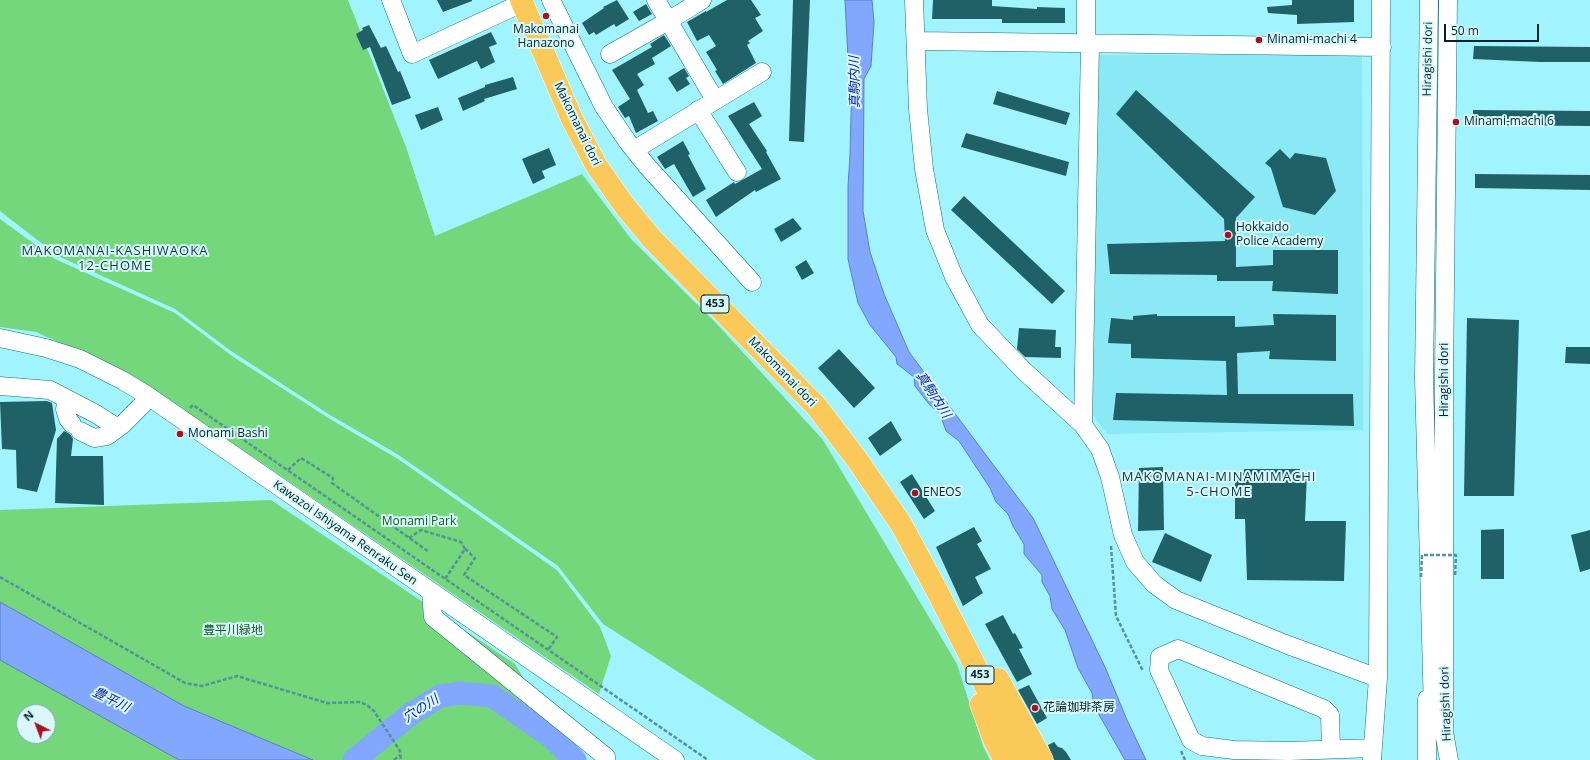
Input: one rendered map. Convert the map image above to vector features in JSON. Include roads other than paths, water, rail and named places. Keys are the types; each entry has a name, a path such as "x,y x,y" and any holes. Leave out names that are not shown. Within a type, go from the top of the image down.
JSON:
{"highway":[{"name":"Makomanai dori","path":"522,1 582,139 596,165 624,205 652,239 817,407 858,461 901,524 938,591 1023,760"},
{"path":"938,591 995,742 1005,760"},
{"path":"938,591 986,656 1042,760"}],"street":[{"path":"391,0 412,54 522,1"},
{"path":"551,0 604,107 634,150 752,282"},
{"path":"656,0 715,100"},
{"path":"610,54 702,0"},
{"path":"914,0 918,109 924,169 935,230 954,277 980,324 1023,370 1083,425 1100,449 1110,477 1123,535 1135,562 1154,584 1176,600 1288,645 1378,678"},
{"path":"1083,425 1088,44 1086,0"},
{"path":"1331,749 1330,715 1324,709 1178,649 1160,657 1159,670 1191,740 1202,746 1234,755 1331,749 1372,754 1378,678 1382,47 1381,0"},
{"name":"Hiragishi dori","path":"1429,0 1424,378 1431,670 1433,724 1437,760"},
{"name":"Hiragishi dori","path":"1448,0 1444,378 1444,732 1449,760"},
{"path":"916,41 1382,47"},
{"path":"634,150 762,72"},
{"path":"698,110 737,172"},
{"name":"Kawazoi Ishiyama Renraku Sen","path":"0,338 46,348 80,359 122,380 150,397 675,760"},
{"path":"0,386 50,390 118,428"},
{"path":"68,400 65,409 68,419 76,427 94,438 106,436 118,428 150,397"},
{"path":"431,592 433,617 606,758 606,760"},
{"name":"Hiragishi dori","path":"1427,760 1428,685 1431,670"}],"water":[{"name":"真駒内川","path":"845,0 872,0 874,22 871,66 864,79 863,211 870,252 884,294 909,352 1033,518 1105,667 1127,720 1146,760 1125,760 1094,706 1092,693 1078,668 1065,630 1052,609 1050,596 1042,582 1042,575 1024,554 1024,544 1013,526 1008,514 996,502 990,488 959,441 946,431 940,414 929,404 915,386 914,377 897,364 896,357 870,325 858,303 848,259 848,186 852,77 848,58"},
{"name":"豊平川","path":"0,602 184,706 313,760 179,760 0,660"}],"waterway":[{"name":"穴の川","path":"354,760 412,713 440,696 461,693 492,696 550,736 575,760"}],"place":[{"name":"Makomanai Hanazono","path":"546,16"},
{"name":"Minami-machi 4","path":"1259,40"},
{"name":"Minami-machi 6","path":"1456,122"},
{"name":"Hokkaido Police Academy","path":"1228,235"},
{"name":"Monami Bashi","path":"180,434"},
{"name":"ENEOS","path":"915,493"},
{"name":"花論珈琲茶房","path":"1035,708"}],"district":[{"name":"MAKOMANAI-KASHIWAOKA 12-CHOME","path":"115,258"},
{"name":"MAKOMANAI-MINAMIMACHI 5-CHOME","path":"1219,484"}],"park label":[{"name":"Monami Park","path":"419,522"},
{"name":"豊平川緑地","path":"233,631"}]}
